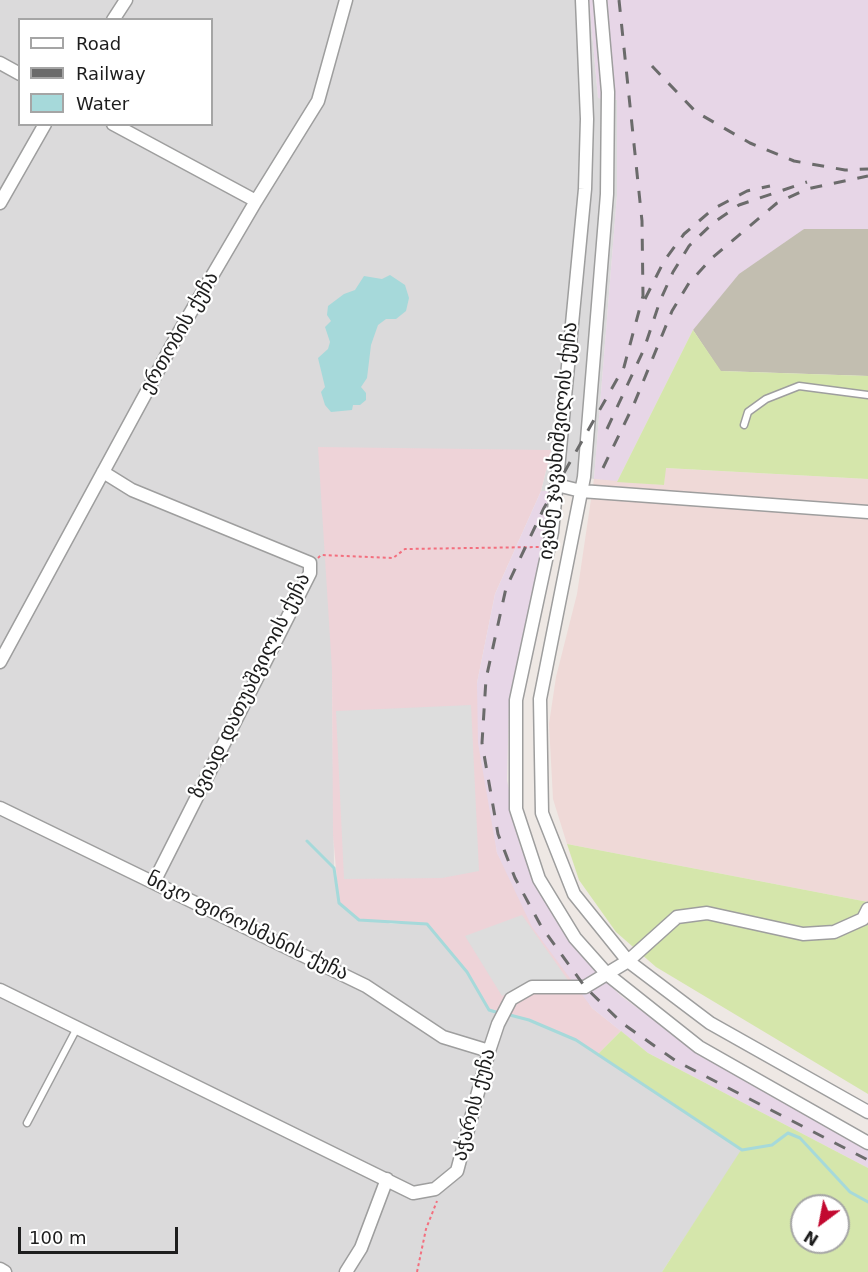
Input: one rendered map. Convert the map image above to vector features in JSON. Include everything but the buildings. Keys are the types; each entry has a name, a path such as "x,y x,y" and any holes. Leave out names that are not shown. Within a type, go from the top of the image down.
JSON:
{"street":[{"path":"114,18 126,0"},
{"name":"ერთობის ქუჩა","path":"0,662 178,334 318,101 346,0"},
{"name":"ივანე ჯავახიშვილის ქუჩა","path":"582,0 587,119 585,189 550,547 516,699 516,809 540,879 575,939 607,974 699,1047 868,1143"},
{"path":"600,0 608,92 607,194 589,432 582,491 540,699 542,813 574,894 628,961 710,1023 868,1112"},
{"path":"0,63 18,73"},
{"path":"0,203 44,126"},
{"path":"117,126 256,201"},
{"name":"ზვიად დათუაშვილის ქუჩა","path":"104,472 132,490 310,563 310,573 154,882"},
{"path":"557,485 582,491 868,512"},
{"name":"ნიკო ფიროსმანის ქუჩა","path":"0,808 366,986 443,1037 489,1052"},
{"name":"აჭარის ქუჩა","path":"0,990 413,1193 435,1189 457,1171 489,1052 498,1024 511,999 532,987 585,987 628,961 677,917 707,913 803,934 834,932 862,919 868,909"},
{"path":"346,1272 361,1248 387,1179"},
{"path":"0,1269 5,1272"}],"lane":[{"path":"744,425 748,412 766,399 799,386 868,395"},
{"path":"27,1123 77,1027"}],"path":[{"path":"310,563 321,555 393,558 405,549 550,547"},
{"path":"417,1272 426,1229 441,1195"}],"shaded area":[{"path":"0,0 589,0 598,98 617,100 617,195 594,479 584,477 581,490 541,491 551,451 332,670 334,868 339,903 391,924 427,924 467,972 489,1010 529,1020 576,1040 742,1150 662,1272 0,1272"},
{"path":"589,0 868,0 868,229 804,229 693,330 617,482 594,479 617,195 617,100 598,98"},
{"path":"804,229 868,229 868,376 720,371 693,330 739,274"},
{"path":"318,447 551,450 541,491 495,594 477,683 497,853 592,1008 621,1031 597,1055 576,1040 529,1020 489,1010 467,972 427,924 359,920 339,903 333,835 332,670"},
{"path":"665,468 868,479 868,902 567,844 553,799 549,724 556,677 577,594 594,479 664,485"},
{"path":"541,491 555,491 509,700 507,780 520,846 550,911 597,972 621,996 681,1040 868,1149 868,1168 648,1053 592,1008 532,927 497,853 478,743 477,683 495,594"},
{"path":"471,705 479,871 442,878 344,879 336,711"},
{"path":"522,915 570,983 536,980 502,996 465,936"}],"green space":[{"path":"693,330 721,371 868,376 868,479 666,468 664,485 617,482"},
{"path":"567,844 868,902 868,1094 656,967 616,932 579,880"},
{"path":"621,1031 648,1053 868,1168 868,1272 662,1272 741,1150 597,1055"}],"water":[{"path":"390,275 405,285 409,298 406,311 396,319 386,319 378,325 371,345 367,378 361,387 366,393 366,400 360,405 353,405 352,410 331,412 325,405 321,392 325,387 318,358 328,349 330,342 325,327 331,321 327,315 328,306 344,294 355,290 364,276 382,279"}],"waterway":[{"path":"307,841 334,868 339,903 359,920 427,924 467,972 489,1010 499,1013"},
{"path":"506,1014 529,1020 576,1040 742,1150 772,1145 788,1133 800,1138 850,1192 868,1202"}],"railway":[{"path":"619,0 642,221 643,296 624,367 544,508 506,588 486,679 482,743 498,834 515,878 541,926 585,987 622,1023 676,1061 868,1160"},
{"path":"652,66 696,112 750,143 794,161 845,170 868,169"},
{"path":"603,468 634,404 672,311 689,283 712,258 777,203 807,189 868,176"},
{"path":"607,429 644,349 660,301 673,272 689,246 713,223 739,205 807,182"},
{"path":"645,299 664,261 684,234 713,209 747,191 770,186"}]}
